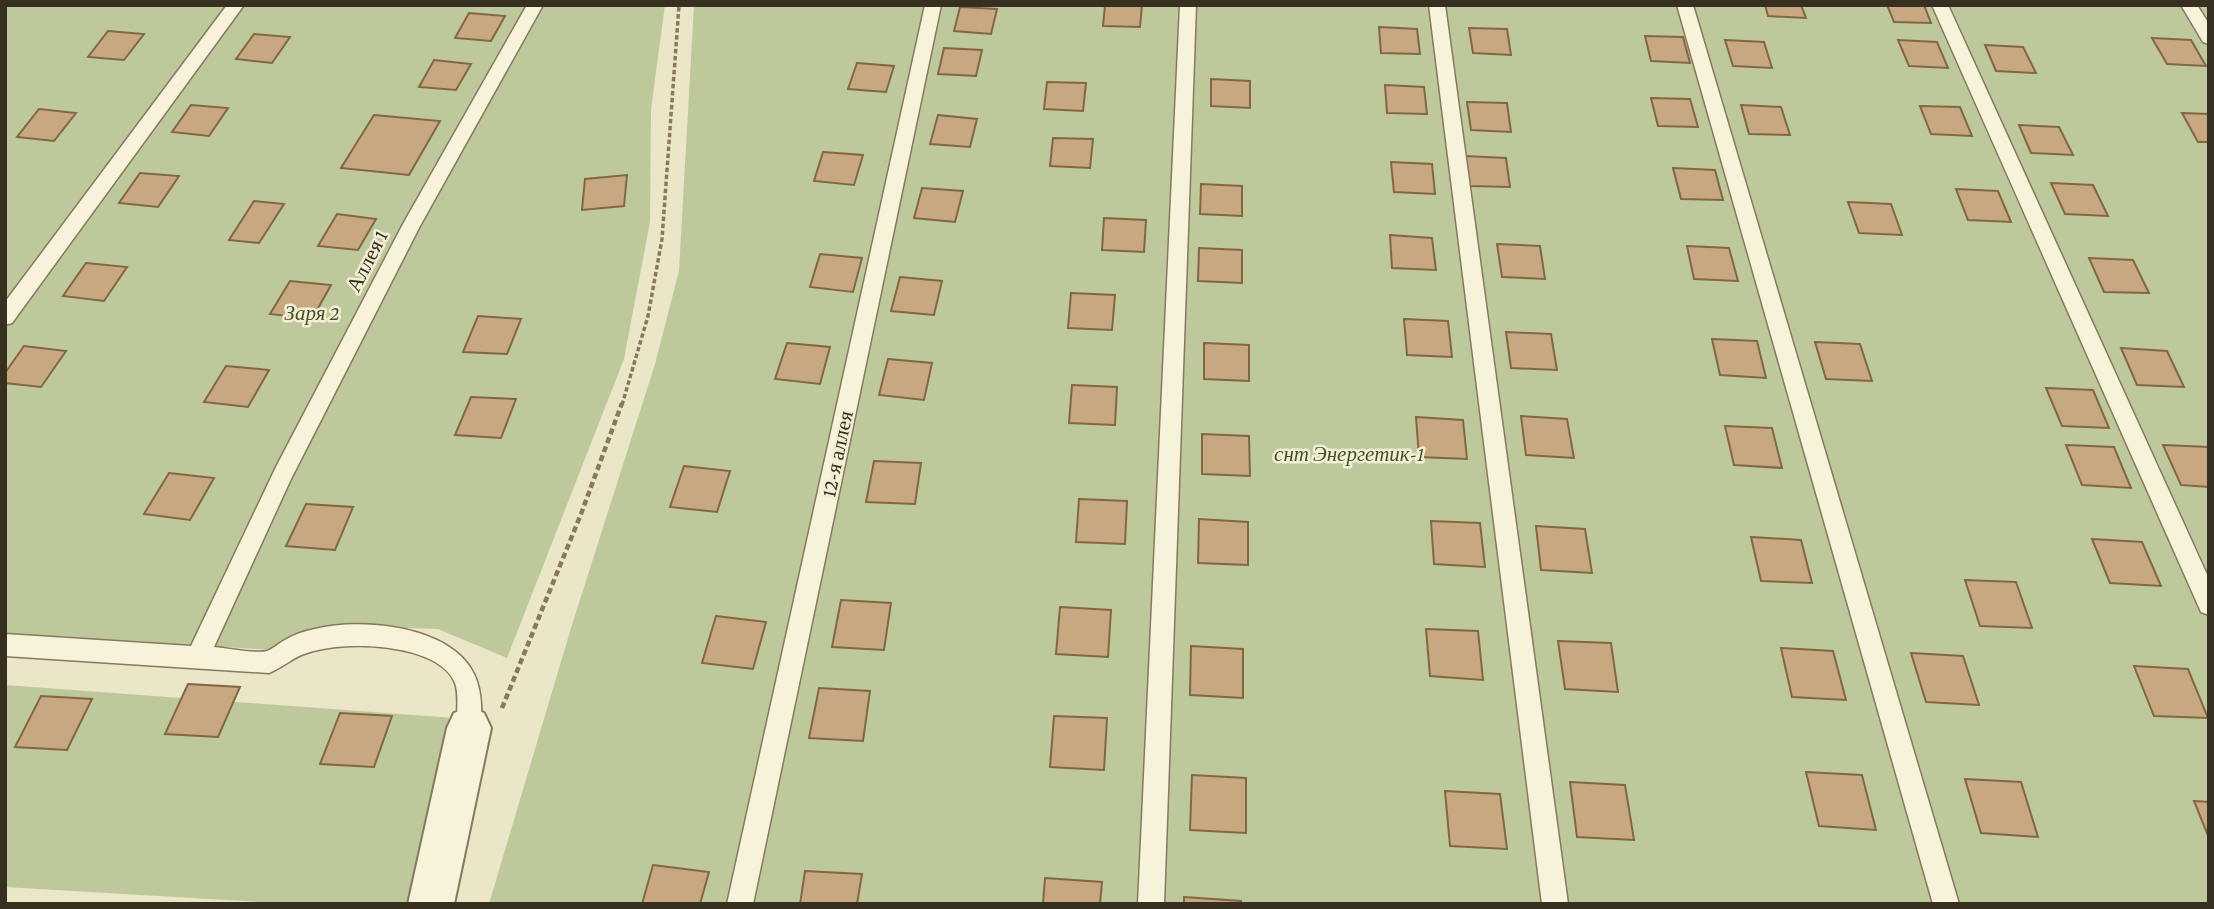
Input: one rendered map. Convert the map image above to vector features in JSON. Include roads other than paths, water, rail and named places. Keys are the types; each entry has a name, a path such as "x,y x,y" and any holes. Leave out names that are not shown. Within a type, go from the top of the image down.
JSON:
{"street":[{"path":"432,904 484,721"}],"lane":[{"path":"5,317 236,5"},
{"name":"Аллея 1","path":"197,658 283,474 406,236 536,5"},
{"name":"12-я аллея","path":"740,904 933,5"},
{"path":"1150,904 1188,5"},
{"path":"1437,5 1555,904"},
{"path":"1685,5 1947,904"},
{"path":"1940,5 2209,606"},
{"path":"2189,5 2209,38"},
{"path":"5,645 269,662 303,643 340,636 403,639 444,652 465,678 484,721"}],"park label":[{"name":"Заря 2","path":"312,313"},
{"name":"снт Энергетик-1","path":"1349,454"}]}
